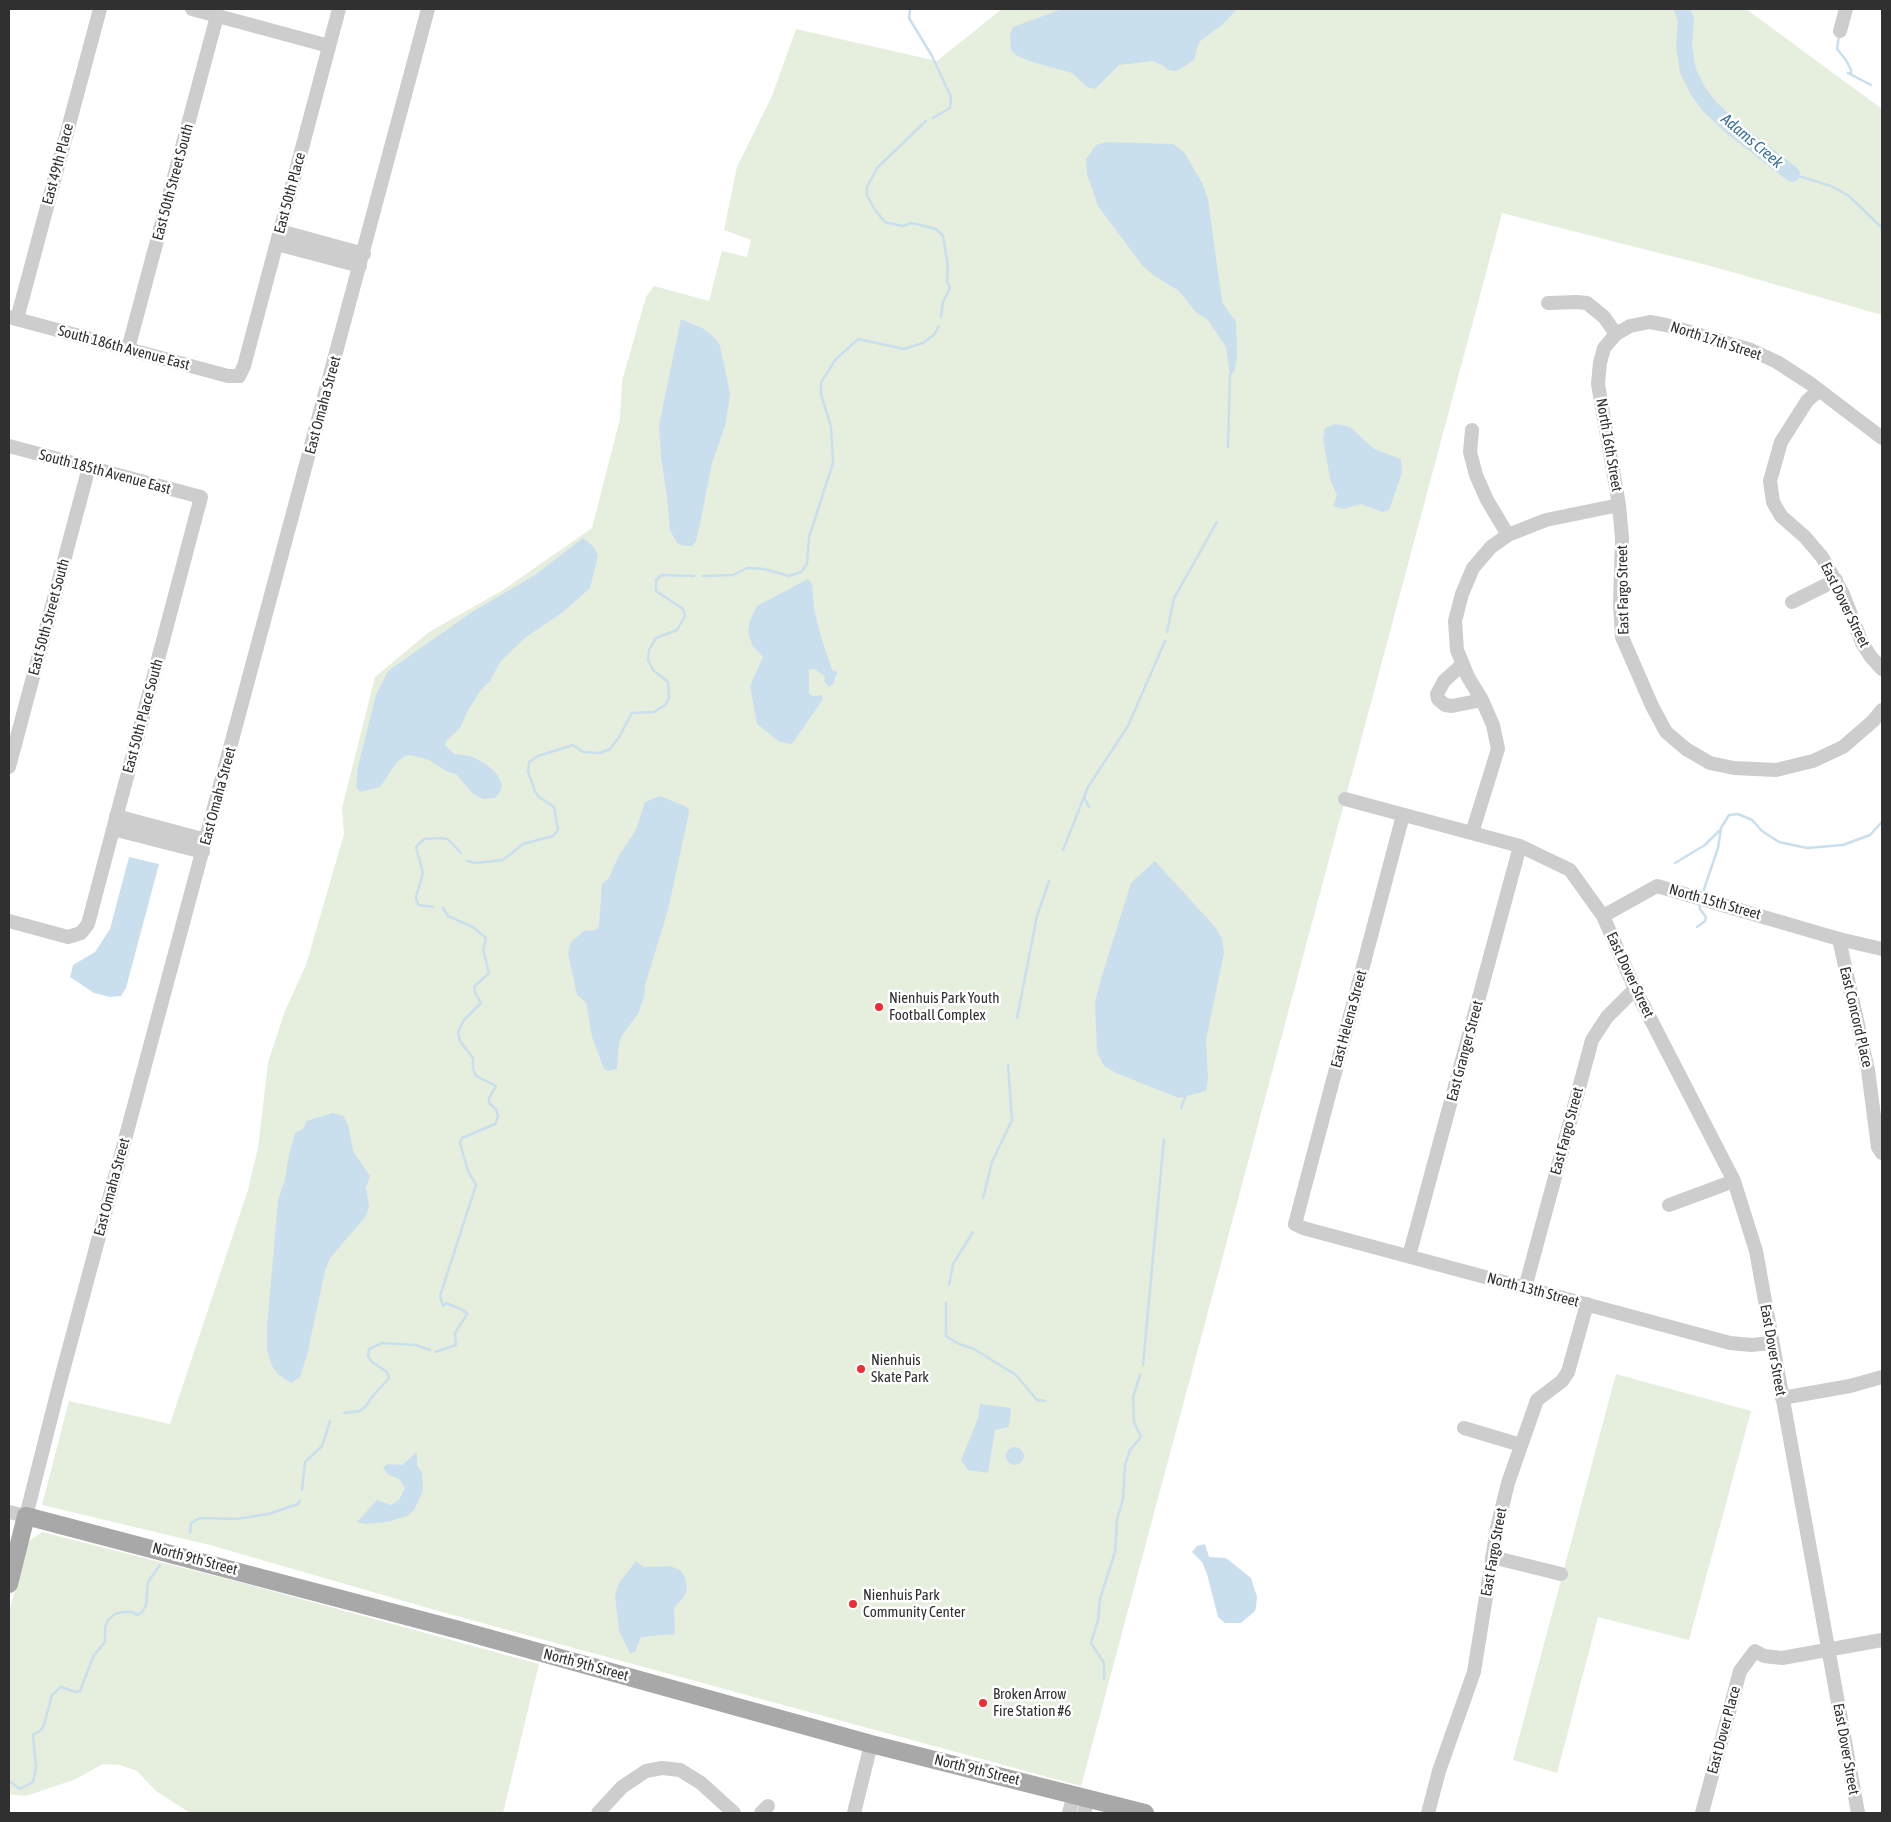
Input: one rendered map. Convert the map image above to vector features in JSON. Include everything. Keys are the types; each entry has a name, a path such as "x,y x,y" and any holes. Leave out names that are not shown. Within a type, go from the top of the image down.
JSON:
{"main road":[{"name":"East Omaha Street","path":"9,1584 26,1516"},
{"name":"North 9th Street","path":"26,1516 459,1630 1082,1802 1145,1813"}],"street":[{"name":"East 49th Place","path":"13,318 100,9"},
{"path":"192,9 330,46"},
{"name":"East 50th Place","path":"239,376 244,366 339,9"},
{"name":"East Omaha Street","path":"26,1516 60,1382 428,9"},
{"path":"1840,31 1846,9"},
{"name":"East 50th Street South","path":"128,349 217,16"},
{"path":"278,238 362,260"},
{"path":"1548,303 1586,303 1604,317 1616,334"},
{"name":"South 186th Avenue East","path":"13,318 228,376 239,376"},
{"name":"North 17th Street","path":"1616,334 1630,326 1650,322 1666,324 1750,350 1777,362 1819,390 1882,438"},
{"name":"North 16th Street","path":"1508,535 1546,520 1619,505 1598,384 1604,348 1616,334"},
{"name":"East Dover Street","path":"1819,390 1807,401 1781,442 1770,481 1773,502 1782,516 1805,536 1822,557 1836,580 1862,643 1882,669"},
{"path":"1472,430 1470,452 1476,475 1508,535 1491,547 1474,568 1462,594 1455,621 1457,650 1468,677 1482,700 1493,725 1498,749 1472,833"},
{"name":"South 185th Avenue East","path":"9,446 201,497"},
{"name":"East 50th Street South","path":"9,767 89,467"},
{"name":"East 50th Place South","path":"9,922 63,936 74,936 81,933 89,919 201,497"},
{"name":"East Fargo Street","path":"1619,505 1622,538 1620,604 1622,637 1652,706 1666,732 1686,749 1710,763 1734,768 1776,770 1813,761 1843,746 1873,721 1882,710"},
{"path":"1792,602 1836,580"},
{"path":"1463,664 1444,681 1437,694 1438,699 1445,705 1452,706 1482,700"},
{"path":"1346,799 1520,846 1570,870 1603,916"},
{"name":"East Helena Street","path":"1295,1224 1404,815"},
{"path":"115,822 205,846"},
{"name":"East Granger Street","path":"1409,1256 1520,846"},
{"name":"North 15th Street","path":"1603,916 1657,886 1839,939 1882,949"},
{"name":"East Dover Street","path":"1603,916 1635,989 1734,1180 1756,1252 1858,1813"},
{"name":"East Concord Place","path":"1839,939 1868,1070 1878,1147 1882,1153"},
{"name":"East Fargo Street","path":"1525,1288 1592,1040 1607,1017 1635,989"},
{"path":"1868,1070 1882,1066"},
{"path":"1669,1205 1734,1180"},
{"name":"North 13th Street","path":"1295,1224 1303,1228 1738,1345 1772,1343"},
{"name":"East Fargo Street","path":"1428,1813 1439,1771 1474,1672 1501,1507 1537,1400 1562,1380 1568,1372 1587,1304"},
{"path":"1782,1398 1850,1386 1882,1377"},
{"path":"1464,1428 1521,1445"},
{"path":"9,1512 26,1516"},
{"path":"1492,1557 1561,1574"},
{"path":"1827,1650 1882,1640"},
{"name":"East Dover Place","path":"1702,1813 1740,1671 1755,1651 1764,1656 1782,1658 1827,1650"},
{"path":"854,1813 871,1744"},
{"path":"598,1813 622,1787 646,1771 662,1768 680,1770 701,1783 734,1813"},
{"path":"1069,1813 1082,1802"}],"green space":[{"path":"1002,9 1746,9 1882,109 1882,315 1718,268 1502,213 1081,1786 449,1614 210,1545 42,1505 69,1401 170,1424 248,1190 258,1148 268,1063 284,1013 306,965 344,834 342,808 375,677 429,632 503,590 592,528 620,419 622,381 646,297 654,286 709,301 722,251 747,257 751,240 724,230 737,167 772,96 796,29 937,61"},
{"path":"1616,1374 1751,1411 1689,1640 1598,1617 1557,1773 1513,1760"},
{"path":"42,1532 235,1581 539,1664 503,1813 190,1813 156,1791 137,1771 120,1765 103,1764 76,1779 26,1796 9,1794 9,1612 29,1541"}],"water":[{"path":"1062,9 1237,9 1223,24 1199,42 1194,60 1177,71 1168,70 1153,61 1119,65 1095,89 1087,87 1072,73 1029,61 1016,55 1011,50 1010,35 1013,27"},
{"path":"1106,142 1173,144 1184,152 1202,183 1208,200 1222,302 1236,322 1237,358 1234,372 1230,375 1226,347 1208,320 1196,312 1179,291 1153,275 1142,265 1098,206 1087,174 1086,159 1096,145"},
{"path":"681,319 704,329 717,340 730,393 726,423 712,463 699,529 696,541 692,546 677,543 670,530 659,425"},
{"path":"1336,424 1350,427 1374,449 1401,459 1402,473 1389,510 1382,512 1361,504 1343,509 1333,506 1337,495 1330,479 1323,439 1325,428"},
{"path":"583,538 594,547 598,556 590,588 563,612 526,637 500,662 490,681 481,690 467,712 460,728 447,740 445,745 454,754 471,756 486,764 497,774 502,785 500,792 495,798 483,799 472,793 456,774 446,771 429,760 411,755 405,756 397,762 380,787 360,792 356,787 358,766 376,695 388,671 472,612 535,575"},
{"path":"808,579 812,584 814,609 821,637 832,670 837,672 833,684 829,687 824,681 825,676 814,669 809,670 809,694 813,696 822,695 823,699 792,744 780,742 757,724 750,686 763,657 752,645 748,631 750,620 757,606"},
{"path":"660,796 685,806 689,810 688,817 668,910 645,985 644,997 638,1014 622,1035 619,1044 617,1069 608,1071 604,1069 592,1037 586,1002 577,995 568,953 571,942 584,931 595,930 599,926 602,884 609,878 618,857 636,830 645,802"},
{"path":"129,857 159,864 126,988 121,996 110,997 94,993 70,977 73,965 95,952 110,929"},
{"path":"1155,861 1216,928 1222,939 1224,953 1206,1040 1208,1079 1206,1091 1179,1098 1116,1073 1104,1066 1097,1052 1095,1003 1100,982 1131,883"},
{"path":"333,1113 343,1116 348,1124 353,1151 370,1176 366,1188 369,1206 366,1216 330,1258 325,1271 307,1355 300,1377 291,1383 278,1374 272,1366 267,1350 267,1328 278,1200 285,1179 295,1133 304,1128 306,1121"},
{"path":"980,1404 1011,1408 1009,1427 995,1430 988,1473 968,1470 961,1460 978,1419"},
{"path":"1015,1447 1021,1450 1024,1456 1021,1462 1015,1465 1009,1462 1006,1456 1009,1450"},
{"path":"417,1452 417,1465 422,1473 423,1491 414,1510 407,1516 387,1522 365,1524 357,1522 377,1500 391,1505 399,1500 405,1488 399,1479 387,1474 383,1467 388,1464 402,1465"},
{"path":"1205,1544 1209,1557 1226,1558 1251,1578 1257,1597 1256,1607 1255,1611 1241,1623 1225,1623 1218,1617 1207,1574 1202,1562 1192,1552 1197,1546"},
{"path":"636,1561 644,1567 670,1566 680,1570 685,1577 687,1590 674,1608 675,1634 641,1637 635,1652 630,1653 619,1631 615,1596 619,1583"}],"waterway":[{"path":"910,9 909,18 932,56 951,97 950,108 933,118"},
{"name":"Adams Creek","path":"1682,9 1686,20 1684,46 1688,71 1698,91 1710,107 1730,126 1792,174"},
{"path":"1839,36 1837,49 1846,60 1851,74"},
{"path":"1848,73 1871,85"},
{"path":"926,121 878,167 867,187 867,196 885,222 902,226 912,223 936,229 943,236 948,266 947,281 950,288 943,302 941,317"},
{"name":"Adams Creek","path":"1792,174 1831,186 1849,196 1882,228"},
{"path":"703,576 733,575 747,568 764,569 789,576 801,572 807,564 809,537 833,463 831,427 821,394 821,383 836,359 858,339 904,349 923,343 934,335 939,326"},
{"path":"1228,447 1230,375"},
{"path":"1167,632 1174,598 1217,522"},
{"path":"467,861 476,863 503,860 523,844 553,836 558,830 554,807 538,796 535,791 528,772 529,762 538,756 573,745 583,752 600,753 610,749 632,713 654,712 665,705 669,698 668,682 653,670 648,660 649,650 656,638 677,630 685,616 683,609 656,591 656,580 662,575 694,576"},
{"path":"1063,850 1088,787 1128,726 1165,641"},
{"path":"1084,797 1089,807"},
{"path":"1702,895 1718,848 1721,828 1729,815 1738,814 1752,820 1762,831 1779,842 1807,848 1843,845 1870,835 1882,822"},
{"path":"1675,863 1705,845 1719,831"},
{"path":"433,907 419,905 417,902 416,897 423,873 416,847 424,839 442,838 448,839 461,853"},
{"path":"1017,1018 1037,916 1049,881"},
{"path":"1697,927 1705,921 1706,917 1700,909 1699,902"},
{"path":"435,1352 456,1345 455,1333 467,1314 463,1310 446,1303 443,1306 440,1296 476,1185 468,1171 460,1143 462,1138 495,1124 498,1117 496,1109 489,1103 489,1098 496,1086 476,1076 473,1069 473,1058 460,1041 458,1032 464,1020 481,1003 474,987 489,973 483,950 486,938 473,927 448,916 443,908"},
{"path":"983,1198 992,1162 1012,1120 1008,1065"},
{"path":"1181,1108 1185,1097"},
{"path":"1143,1365 1164,1139"},
{"path":"949,1285 953,1264 973,1232"},
{"path":"946,1303 946,1336 959,1344 974,1349 1016,1375 1037,1400 1045,1401"},
{"path":"344,1413 360,1411 389,1378 387,1372 372,1362 368,1356 369,1349 382,1343 416,1345 430,1350"},
{"path":"1104,1679 1104,1663 1091,1643 1098,1620 1100,1599 1115,1552 1117,1520 1123,1499 1125,1465 1130,1450 1141,1437 1134,1422 1133,1397 1140,1375"},
{"path":"302,1490 305,1462 322,1446 330,1421"},
{"path":"190,1533 191,1523 200,1518 236,1519 268,1514 298,1504 300,1500"},
{"path":"9,1781 20,1789 33,1782 36,1768 33,1735 41,1730 44,1725 52,1695 61,1687 76,1692 80,1691 94,1655 105,1642 105,1628 108,1620 115,1614 123,1612 132,1612 137,1615 142,1612 146,1605 148,1582 160,1565"}],"place":[{"name":"Nienhuis Park Youth Football Complex","path":"879,1007"},
{"name":"Nienhuis Skate Park","path":"861,1369"},
{"name":"Nienhuis Park Community Center","path":"853,1604"},
{"name":"Broken Arrow Fire Station #6","path":"983,1703"}]}
